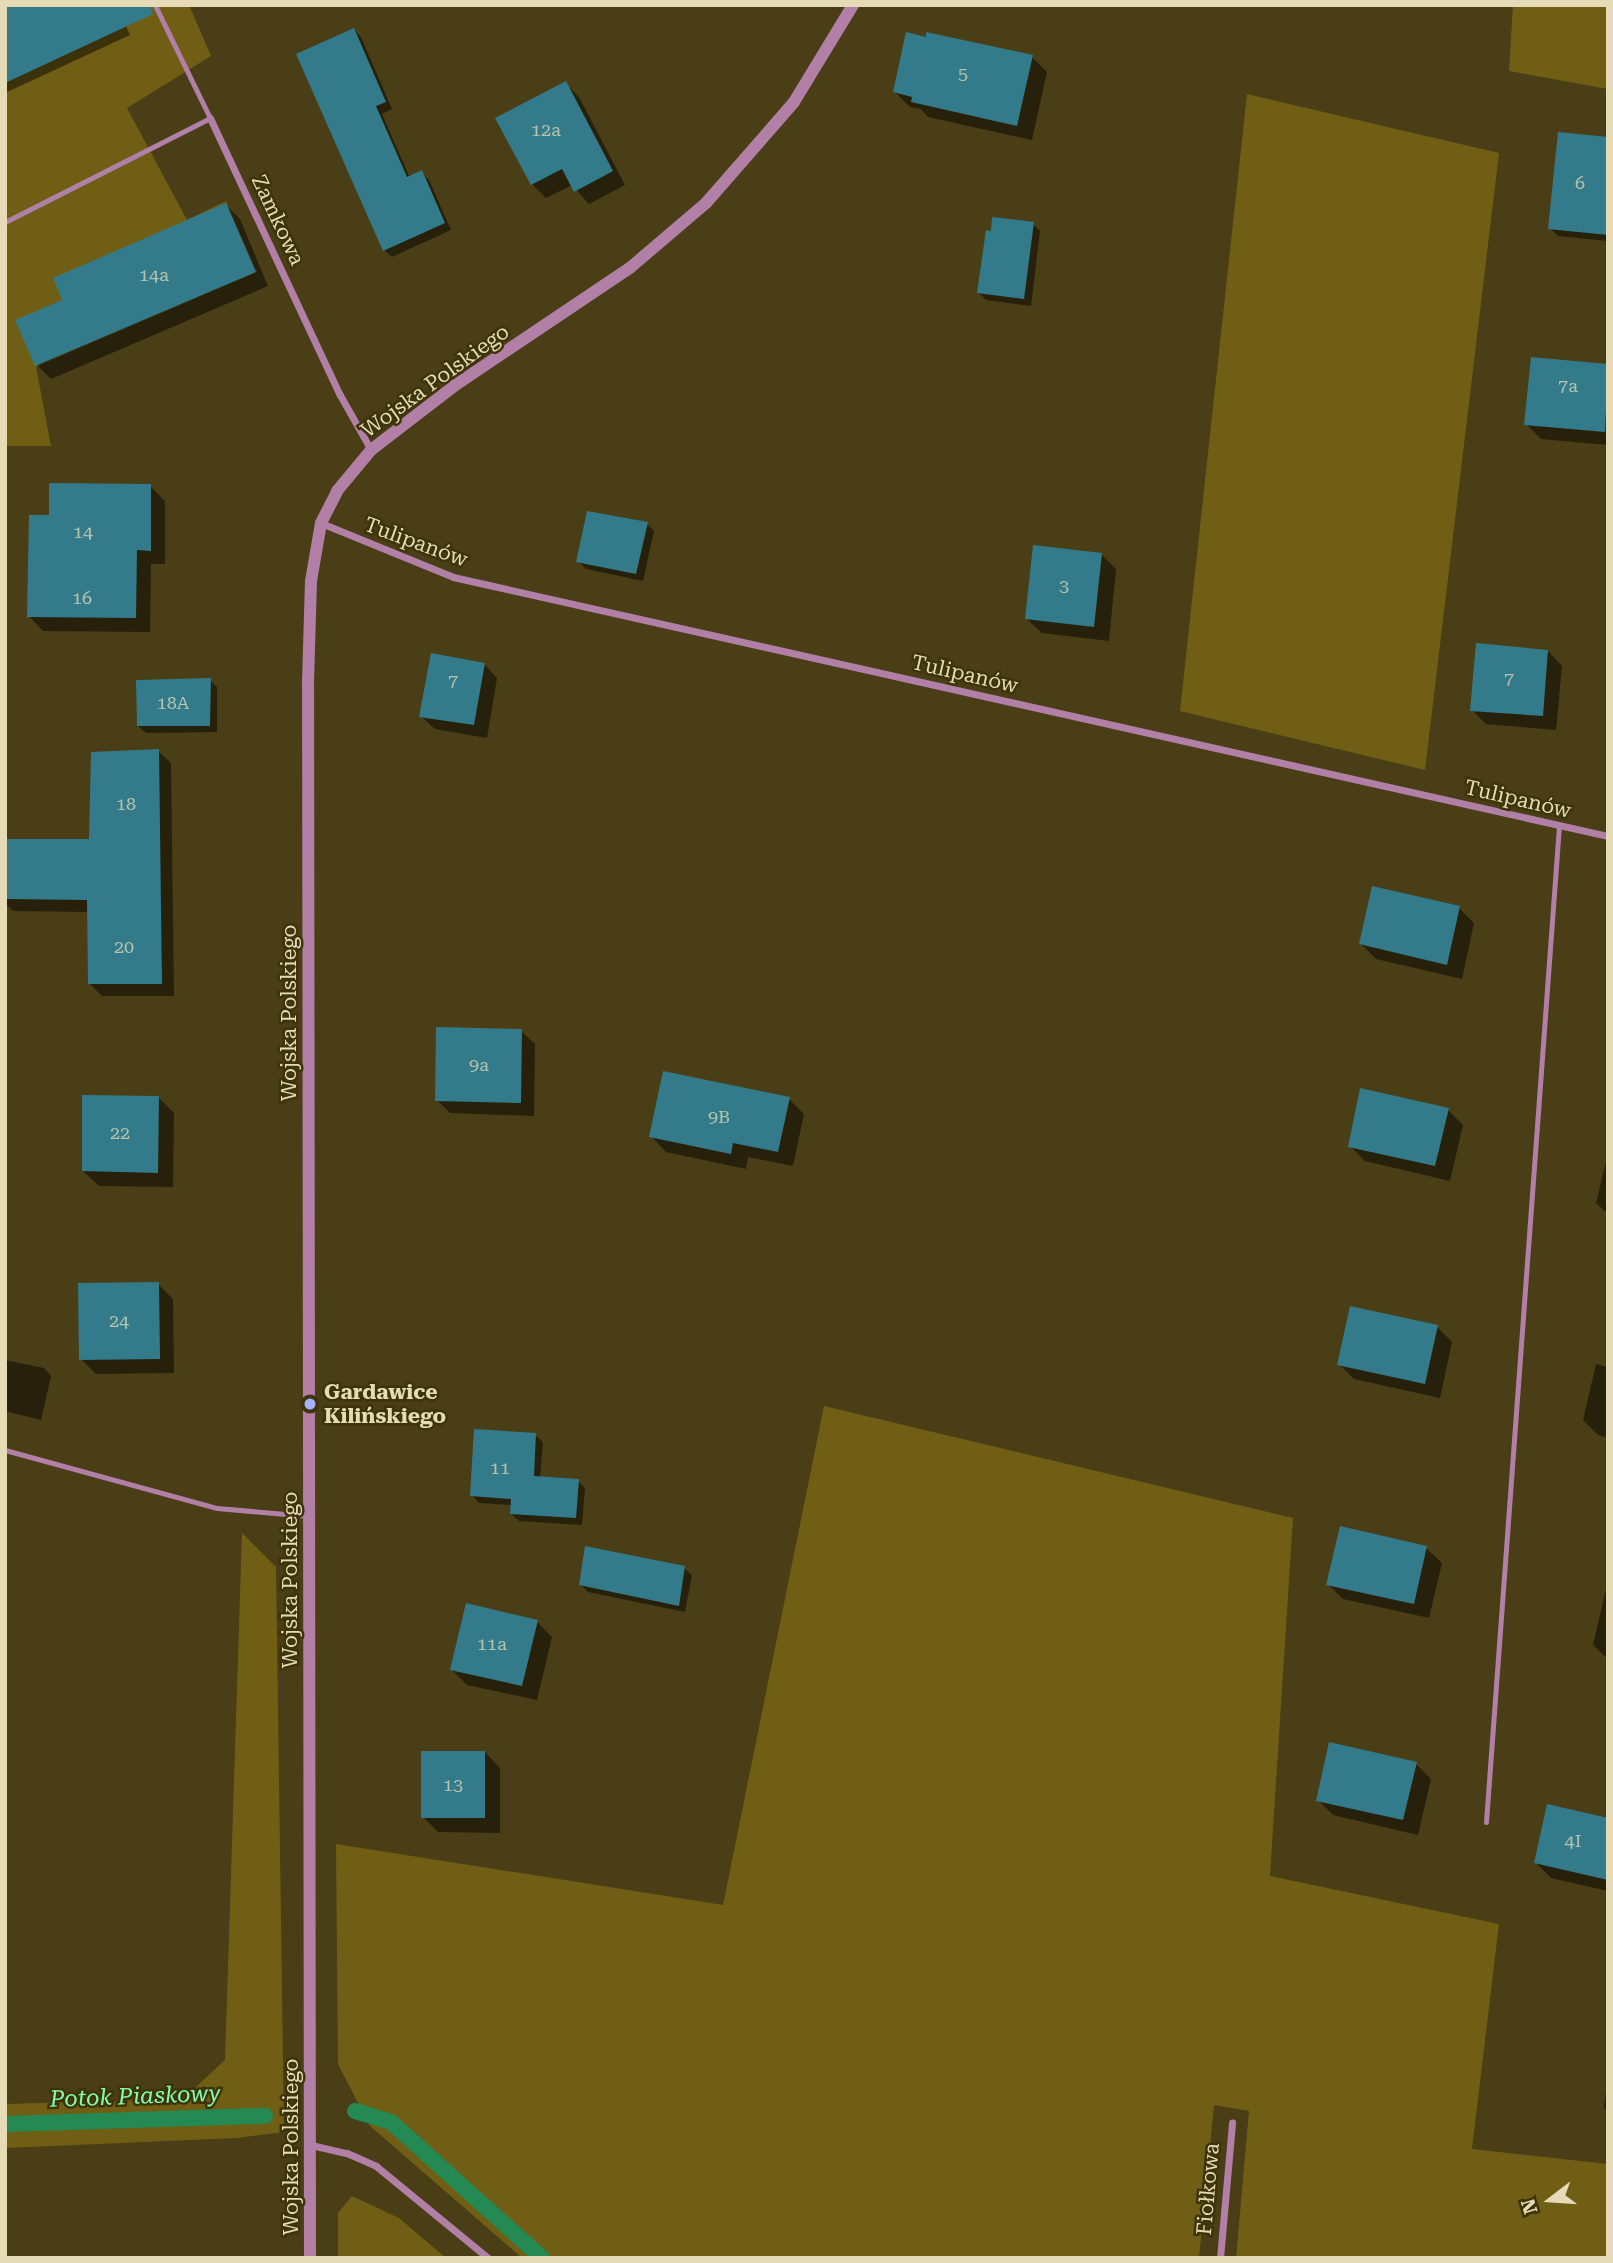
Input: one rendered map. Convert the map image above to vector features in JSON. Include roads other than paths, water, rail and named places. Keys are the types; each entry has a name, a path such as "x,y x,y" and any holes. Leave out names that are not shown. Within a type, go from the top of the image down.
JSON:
{"street":[{"name":"Wojska Polskiego","path":"310,2258 308,682 311,581 321,523 337,491 371,450 454,386 631,267 698,211 750,156 794,102 853,5"},
{"name":"Zamkowa","path":"210,118 340,395 371,450"},
{"name":"Tulipanów","path":"321,523 453,577 1608,836"},
{"name":"Fiołkowa","path":"1220,2258 1232,2123"},
{"path":"311,2146 347,2153 376,2166 488,2258"}],"lane":[{"name":"Zamkowa","path":"155,5 210,118"},
{"path":"5,222 210,118"},
{"path":"1486,1822 1559,826"},
{"path":"5,1450 218,1508 309,1516"}],"waterway":[{"name":"Potok Piaskowy","path":"355,2111 391,2122 542,2258"},
{"name":"Potok Piaskowy","path":"5,2124 265,2116"}],"place":[{"name":"Gardawice Kilińskiego","path":"310,1404"}]}
